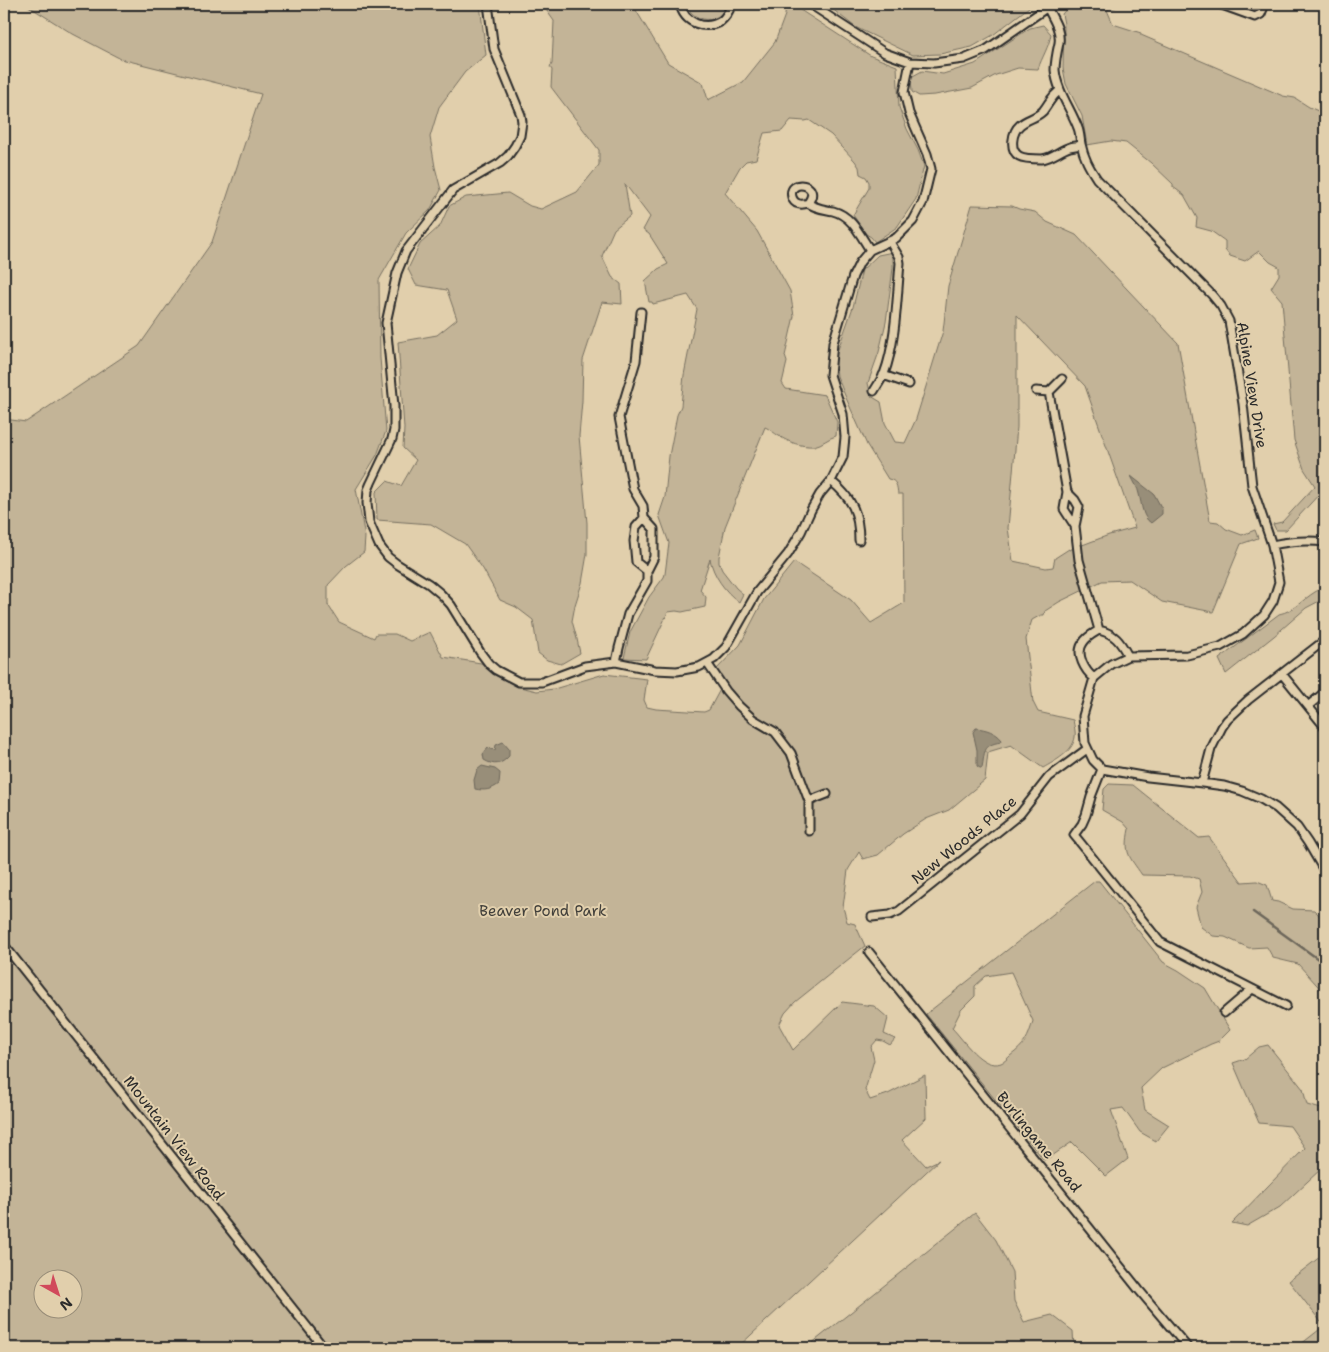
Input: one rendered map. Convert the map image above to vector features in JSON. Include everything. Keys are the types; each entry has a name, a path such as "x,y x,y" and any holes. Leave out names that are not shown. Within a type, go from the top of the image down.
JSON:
{"street":[{"path":"488,4 494,49 521,115 520,136 508,156 500,163 453,190 406,250 397,273 386,323 394,406 394,430 392,439 368,490 367,503 369,522 379,545 388,557 429,584 440,594 451,605 489,664 496,670 519,682 542,682 585,666 616,662 655,670 677,671 699,667 707,663 726,647 757,592 788,554 802,532 820,494 831,481 843,457 843,414 830,375 833,342 853,276 860,262 870,250 896,238 913,220 923,202 931,169 927,154 909,113 904,92 910,62"},
{"path":"680,4 685,14 694,23 708,26 722,20 732,4"},
{"path":"810,4 885,53 910,62 934,63 964,59 986,50 1049,5"},
{"path":"1219,4 1255,17 1261,14 1263,9 1259,4"},
{"name":"Alpine View Drive","path":"1049,5 1058,30 1059,45 1056,53 1055,71 1060,90 1079,130 1087,165 1097,179 1212,294 1222,306 1229,321 1243,404 1252,486 1272,544 1279,582 1273,601 1264,615 1243,634 1220,647 1187,655 1128,656 1111,664 1094,678"},
{"path":"1060,90 1052,96 1043,110 1020,125 1014,134 1012,143 1014,152 1023,158 1042,159 1049,158 1070,147 1081,145"},
{"path":"808,203 821,210 842,214 870,250"},
{"path":"874,391 884,374 894,327 900,263 899,257 890,242"},
{"path":"616,662 628,614 647,581 647,571 654,557 654,529 644,518 643,506 633,489 619,417 636,361 641,312"},
{"path":"884,374 909,384"},
{"path":"1036,391 1049,392 1062,379"},
{"path":"1049,392 1067,492 1064,509 1074,526 1079,560 1099,630"},
{"path":"831,481 844,492 852,504 859,526 859,540"},
{"path":"1067,492 1079,507 1074,526"},
{"path":"644,518 636,527 634,541 636,562 647,571"},
{"path":"1272,544 1311,540 1325,542"},
{"path":"1099,630 1114,636 1122,644 1128,656"},
{"path":"1099,630 1082,643 1080,654 1082,663 1094,678 1083,716 1085,743 1093,760 1102,769 1148,777 1202,783 1242,791 1261,799 1276,808 1297,827 1312,848 1325,872"},
{"path":"1202,783 1210,749 1227,720 1248,700 1325,640"},
{"path":"707,663 726,691 753,719 775,732 785,744 794,759 809,802 809,831"},
{"path":"1282,674 1325,727"},
{"path":"1308,706 1325,692"},
{"name":"New Woods Place","path":"872,918 890,915 899,911 1020,814 1049,777 1087,748"},
{"path":"1102,769 1086,815 1074,835 1157,940 1286,1006"},
{"path":"809,802 827,794"},
{"name":"Mountain View Road","path":"4,945 324,1348"},
{"name":"Burlingame Road","path":"869,952 1139,1290 1188,1348"},
{"path":"1224,1013 1252,989"}],"green space":[{"name":"Beaver Pond Park","path":"25,4 480,4 486,55 465,72 439,107 430,137 441,190 430,210 406,233 379,280 380,358 386,431 377,455 356,489 365,537 364,552 346,566 328,585 328,605 339,622 374,638 376,634 395,634 410,641 430,632 443,657 481,663 503,679 520,687 537,691 554,689 604,674 647,679 644,700 647,707 704,712 709,710 723,684 715,671 740,645 764,599 794,562 851,600 871,623 904,603 903,494 898,494 895,482 888,479 867,445 837,376 835,358 853,307 862,270 878,255 893,252 893,268 886,322 879,352 868,383 871,396 881,402 885,423 895,442 905,443 916,419 943,331 948,286 972,205 1012,206 1035,212 1047,222 1076,235 1178,343 1210,521 1218,522 1226,529 1242,535 1255,530 1258,538 1241,544 1213,612 1162,602 1130,580 1102,581 1059,602 1045,611 1044,615 1032,620 1026,639 1033,702 1038,712 1073,720 1075,735 1071,747 1063,756 1043,768 1011,745 988,752 985,780 949,810 926,819 903,834 878,855 863,859 859,852 848,870 843,907 847,922 855,924 865,946 795,1002 785,1013 779,1025 793,1050 842,1002 874,1006 888,1018 884,1034 895,1039 890,1045 877,1040 871,1047 874,1060 865,1090 870,1100 888,1094 925,1075 926,1118 902,1140 926,1166 939,1160 737,1348 4,1348 4,419 26,422 139,346 212,242 261,94 121,59 73,34","holes":["1017,315 1085,386 1135,528 1069,549 1055,558 1053,567 1046,568 1013,561 1008,528 1017,427"]},
{"path":"542,4 633,4 668,63 703,83 708,100 743,82 775,42 785,15 786,4 791,4 871,56 897,66 899,107 924,166 916,199 897,227 875,242 866,234 853,215 869,188 869,182 866,177 860,174 859,167 855,161 831,135 809,120 791,120 782,131 764,133 756,159 746,161 740,167 725,193 757,231 790,291 794,316 785,356 787,362 782,383 786,389 825,395 837,422 836,436 814,446 805,446 795,444 765,427 725,527 719,557 722,570 743,594 739,602 720,583 710,559 700,590 706,597 705,607 682,612 668,612 646,659 624,658 630,632 649,597 665,574 669,543 659,515 665,497 669,456 677,415 681,406 684,375 697,309 688,295 653,304 649,302 645,281 658,269 668,264 649,234 643,230 650,217 625,184 630,216 614,229 602,256 612,277 621,284 622,304 602,302 583,360 579,436 587,523 587,554 572,621 580,653 561,664 547,660 538,653 533,620 516,607 500,600 483,569 465,544 431,524 377,520 376,492 387,481 401,486 416,460 403,448 404,428 398,342 437,335 457,319 447,290 416,285 408,269 420,244 440,226 449,206 466,197 508,193 530,206 541,209 577,192 599,165 599,150 551,87 552,70 550,67 552,64 554,21"},
{"path":"686,4 727,4 717,17 706,19 692,13"},
{"path":"826,4 1033,4 993,35 972,47 940,54 913,55 855,27"},
{"path":"1071,4 1124,4 1107,10 1113,24 1141,33 1141,35 1283,96 1295,98 1325,114 1325,493 1322,491 1286,530 1276,530 1273,524 1282,522 1315,486 1304,469 1294,440 1282,301 1271,288 1279,275 1279,267 1270,262 1259,251 1245,261 1230,256 1225,250 1225,241 1211,231 1196,227 1197,218 1184,195 1173,187 1173,184 1151,163 1126,143 1111,141 1087,145 1082,116 1066,84 1063,68 1064,24 1062,14"},
{"path":"1043,25 1051,34 1038,69 1018,68 996,75 972,88 935,95 919,96 912,92 911,77 922,71 943,74 975,64 1030,28"},
{"path":"1325,586 1325,598 1306,608 1226,674 1219,659 1279,614 1294,608"},
{"path":"1109,784 1133,785 1199,838 1209,837 1242,882 1257,881 1267,885 1272,901 1293,909 1314,910 1325,925 1325,994 1298,964 1273,958 1267,947 1249,948 1225,937 1213,936 1201,927 1196,907 1202,892 1199,879 1190,876 1142,875 1127,850 1129,829 1123,822 1102,810 1104,789"},
{"path":"1095,881 1099,881 1163,962 1205,988 1230,1030 1219,1041 1162,1068 1141,1088 1145,1110 1169,1125 1156,1141 1140,1132 1123,1108 1111,1110 1128,1159 1106,1176 1072,1142 1044,1160 926,1014","holes":["1011,972 1033,1021 1023,1045 1003,1062 994,1064 980,1058 952,1028 961,1010 975,996 975,986 986,976"]},
{"path":"1268,1045 1303,1089 1307,1105 1325,1110 1325,1173 1321,1169 1280,1207 1247,1226 1232,1223 1305,1148 1290,1126 1259,1123 1233,1063 1245,1059 1259,1047"},
{"path":"975,1213 996,1240 1012,1272 1014,1301 1024,1322 1052,1315 1073,1331 1074,1348 806,1348"},
{"path":"1325,1253 1325,1348 1296,1348 1324,1326 1289,1281"}],"shaded area":[{"path":"1131,476 1154,494 1162,509 1162,514 1151,523 1144,514 1138,489"},
{"path":"976,728 990,731 1002,740 987,747 982,768 977,766 977,750 973,732"},
{"path":"503,742 509,749 509,756 506,759 497,764 484,760 483,754 488,748 495,750 496,745"},
{"path":"482,766 495,769 500,773 499,784 493,788 475,789 474,780 477,770"}],"waterway":[{"path":"1253,912 1325,964"}]}
